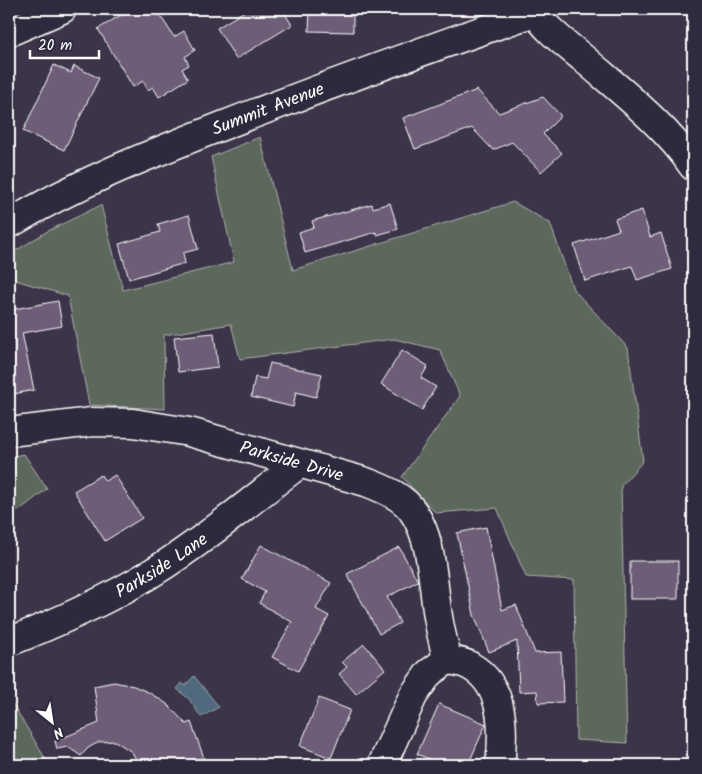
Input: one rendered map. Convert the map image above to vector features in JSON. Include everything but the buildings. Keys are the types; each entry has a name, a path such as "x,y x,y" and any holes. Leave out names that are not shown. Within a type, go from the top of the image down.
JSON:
{"street":[{"path":"9,32 62,9"},
{"path":"534,10 545,26 561,41 641,109 693,166"},
{"name":"Summit Avenue","path":"9,224 71,189 122,165 336,82 534,10"},
{"name":"Parkside Drive","path":"9,432 92,422 133,424 189,432 366,482 388,490 414,512 428,548 439,623 448,660"},
{"name":"Parkside Lane","path":"9,642 80,613 134,584 177,556 299,464"},
{"path":"382,765 413,696 429,673 448,660 469,665 483,675 495,693 502,719 500,765"}],"shaded area":[{"path":"260,137 293,270 513,202 550,223 573,289 628,348 643,461 621,486 627,743 576,740 574,580 526,577 497,508 436,513 402,477 460,396 440,350 394,339 240,359 231,324 164,335 165,409 89,405 68,296 9,278 9,255 46,232 101,205 123,290 234,262 211,157"},
{"path":"24,454 47,489 9,518 9,457"},
{"path":"9,698 48,763 50,765 9,765"}],"water":[{"path":"194,676 219,707 201,717 189,699 177,689 182,683 185,686"}]}
